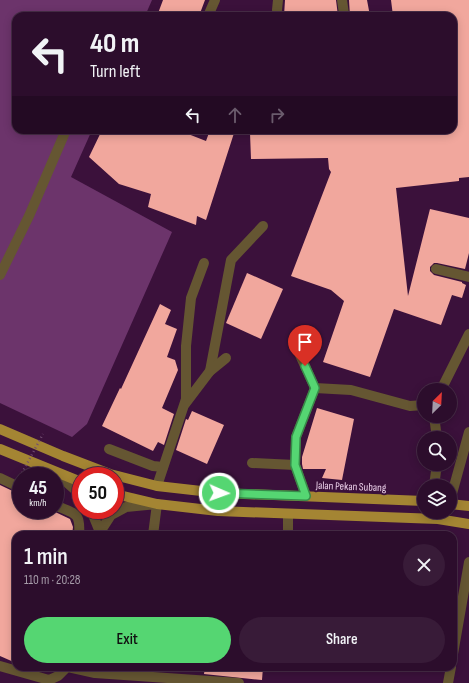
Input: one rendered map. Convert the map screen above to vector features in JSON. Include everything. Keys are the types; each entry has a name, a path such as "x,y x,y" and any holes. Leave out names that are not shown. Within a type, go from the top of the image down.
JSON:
{"main road":[{"name":"Jalan Pekan Subang","path":"0,429 110,474 157,486 219,493 417,501"},
{"path":"0,448 44,467"},
{"path":"124,496 157,504 218,511 438,519 469,524"},
{"path":"457,503 469,506"}],"street":[{"path":"210,12 215,0"},
{"path":"342,0 344,12"},
{"path":"0,275 29,216 64,134"},
{"path":"210,371 231,260 263,226"},
{"path":"157,486 186,399 186,346 191,298 204,263"},
{"path":"436,269 469,277"},
{"path":"444,383 469,334"},
{"path":"300,355 315,388 296,437 295,465 306,496"},
{"path":"184,405 210,371 226,358"},
{"path":"315,388 351,390 410,406 417,406"},
{"path":"456,479 469,432"},
{"path":"109,449 153,466 163,467"},
{"path":"252,463 295,465"},
{"path":"0,478 12,484"},
{"path":"64,480 72,487"},
{"path":"101,531 111,515 126,507 157,504 154,531"},
{"path":"64,509 76,515 79,519 79,531"},
{"path":"288,514 288,531"},
{"path":"95,519 99,531"},
{"path":"457,638 466,603 469,562"},
{"path":"0,666 12,669"},
{"path":"18,671 49,680 58,676 63,671"},
{"path":"83,671 95,674 239,683"},
{"path":"448,683 450,671"}],"path":[{"path":"26,467 43,434"}],"shaded area":[{"path":"0,0 152,0 147,12 12,12 12,134 90,134 71,177 172,232 87,424 72,437 0,403"}],"building":[{"path":"163,0 205,0 200,12 158,12"},
{"path":"285,0 336,0 338,12 284,12"},
{"path":"349,0 367,0 369,12 350,12"},
{"path":"391,0 469,0 469,177 459,178 459,181 396,188 408,296 430,209 469,218 469,253 465,269 437,263 434,263 430,267 430,271 434,275 462,282 466,285 462,298 452,295 441,325 394,309 370,377 323,362 344,301 331,290 291,276 331,172 329,169 328,158 251,159 250,134 457,134 457,12 392,12"},
{"path":"100,134 188,134 206,141 209,134 234,134 206,220 197,216 196,225 148,207 151,194 119,184 89,157"},
{"path":"247,273 283,289 261,339 226,323"},
{"path":"160,304 171,310 165,324 177,329 167,357 175,360 178,370 162,408 174,414 164,445 158,442 153,451 102,426 120,388 121,389"},
{"path":"317,408 354,419 342,480 322,478 326,469 303,469 302,457"},
{"path":"192,411 224,425 207,464 176,450 186,419 188,420"},
{"path":"0,485 12,491 12,519 64,519 64,516 70,519 73,527 72,531 12,531 12,661 0,656"},
{"path":"204,671 263,671 262,680 204,674"}],"route":[{"path":"219,493 306,496 295,465 296,437 315,388 305,366"}]}
